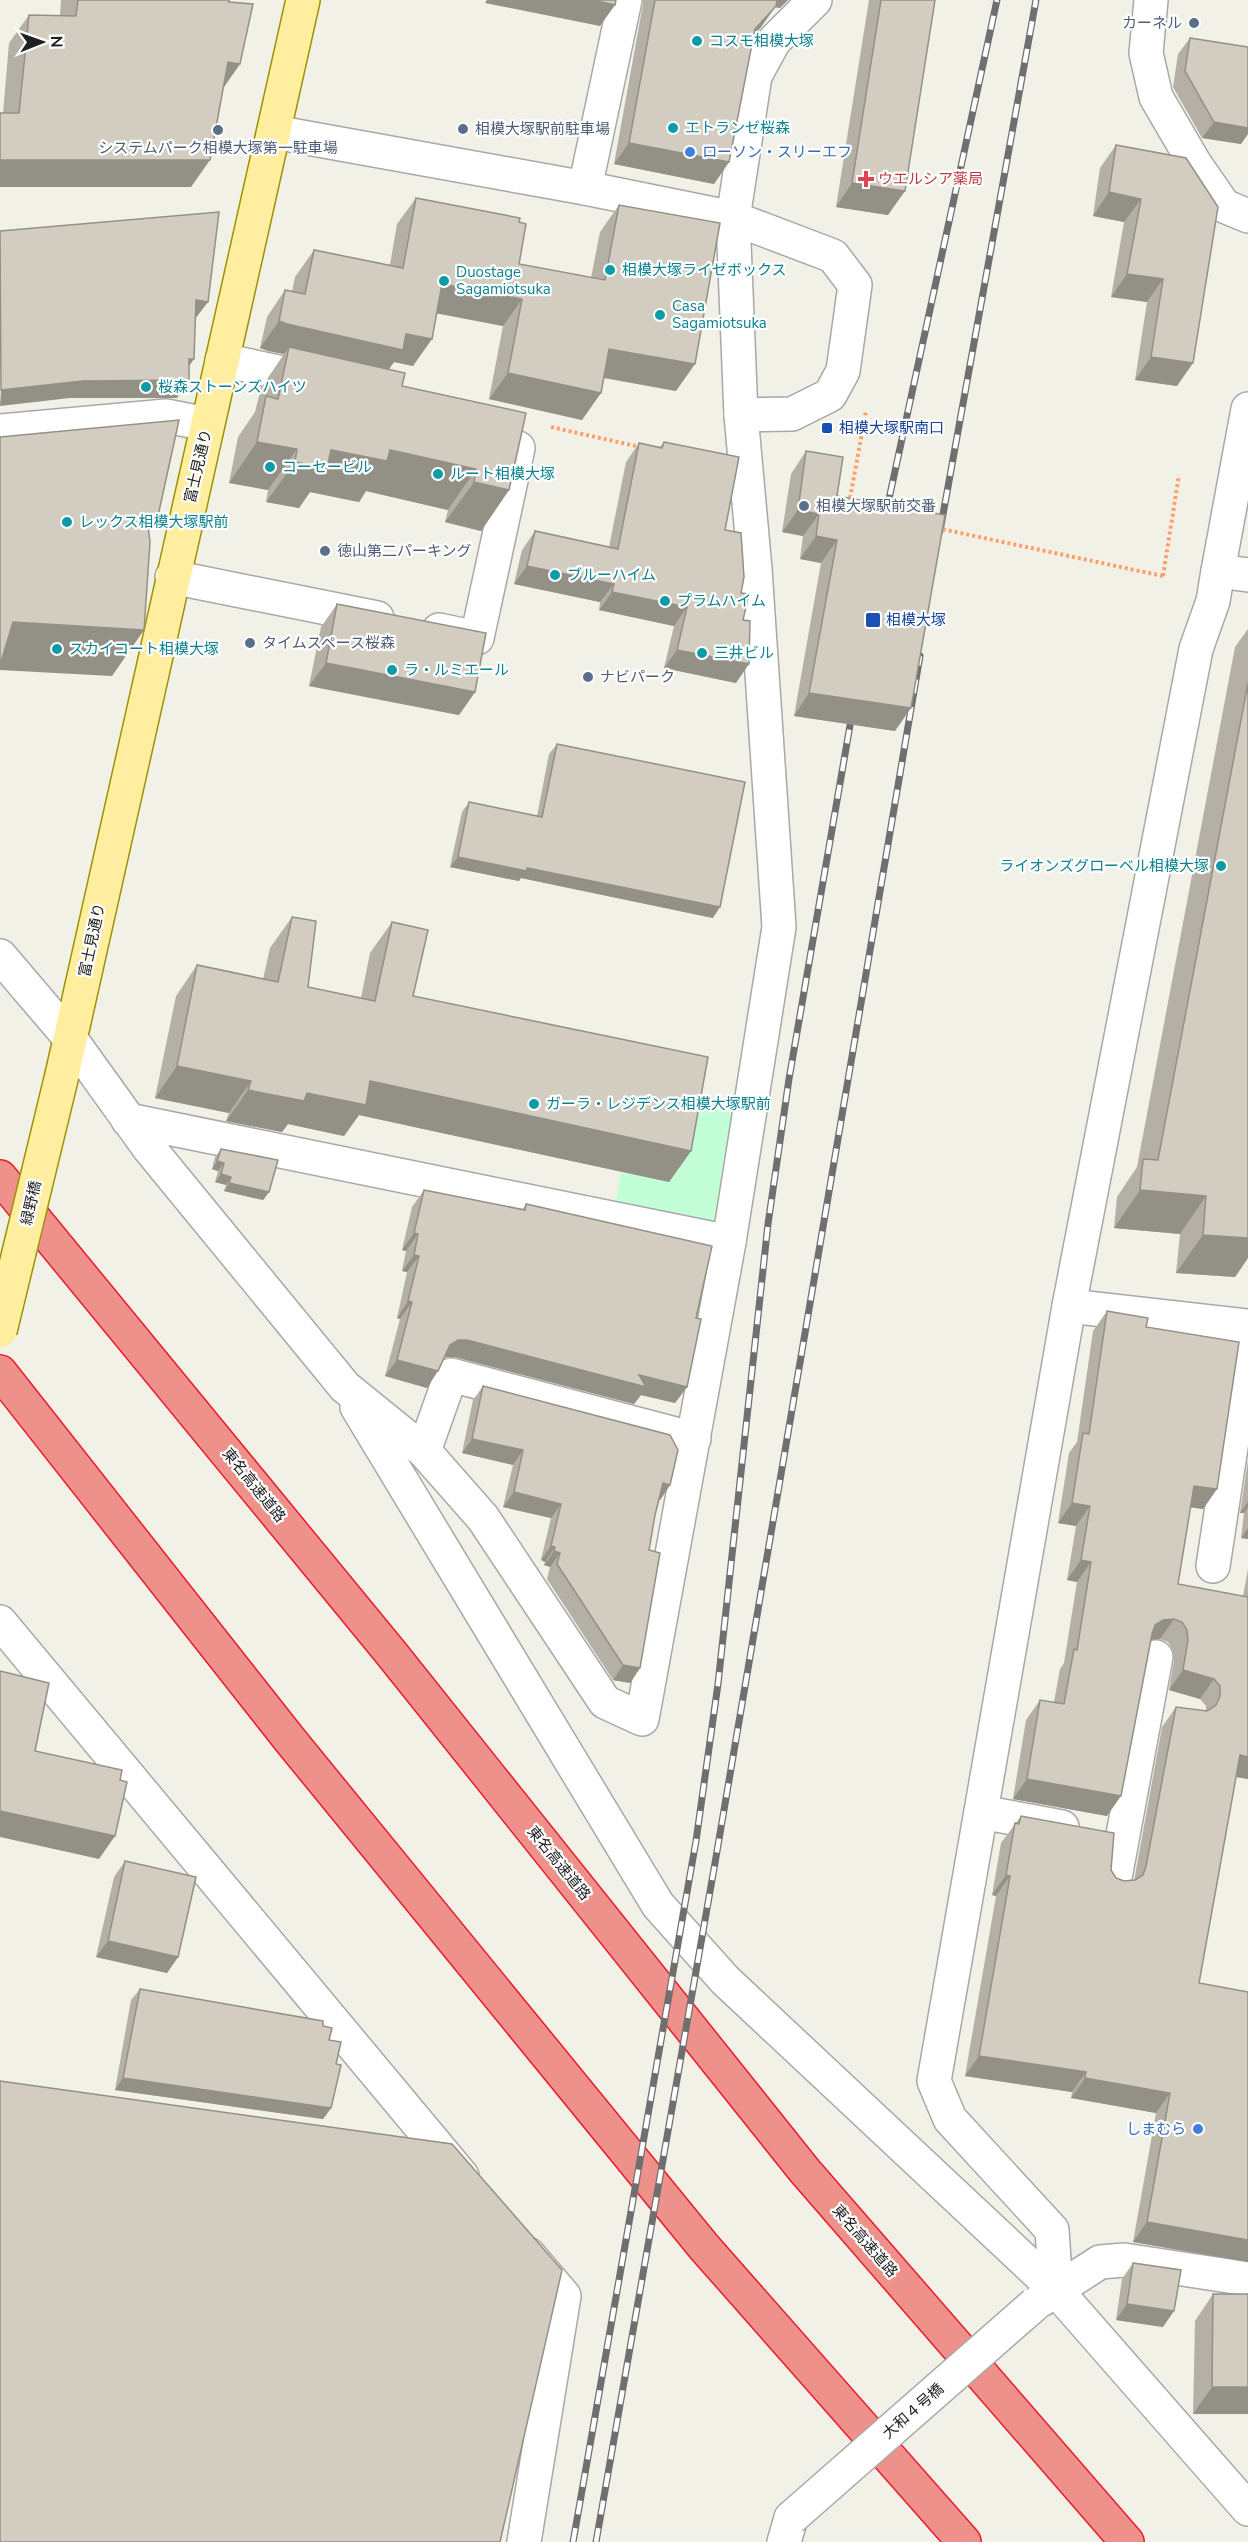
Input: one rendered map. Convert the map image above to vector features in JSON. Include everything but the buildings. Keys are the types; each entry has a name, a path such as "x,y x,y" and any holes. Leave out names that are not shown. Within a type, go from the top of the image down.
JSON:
{"highway":[{"name":"東名高速道路","path":"0,1177 392,1653 804,2170 1127,2542"},
{"path":"0,1372 290,1740 704,2247 964,2542"}],"main road":[{"name":"富士見通り","path":"62,1075 303,0"},
{"name":"緑野橋","path":"0,1331 62,1075"}],"street":[{"path":"585,188 625,0"},
{"path":"345,1387 424,1451 483,1518 605,1702 642,1719 729,1242 779,927 755,569 741,415 733,218 755,76 774,41 815,0"},
{"path":"1151,0 1146,53 1156,97 1195,164 1224,207 1248,216"},
{"path":"274,132 585,188 733,218 834,256 855,285 843,371 830,395 792,414 741,415"},
{"path":"222,360 342,386"},
{"path":"1045,2297 1052,2230 950,2119 934,2081 1069,1306 1196,649 1213,601 1233,573 1248,409"},
{"path":"0,431 165,416 207,424"},
{"path":"172,577 477,638 512,424"},
{"path":"0,956 95,1069 128,1120 345,1387 658,1905 725,1980 1045,2297 1248,2509"},
{"path":"128,1120 729,1242"},
{"path":"1069,1306 1248,1326"},
{"path":"1213,1566 1248,1335"},
{"path":"424,1451 451,1375 694,1439"},
{"path":"0,1622 482,2199"},
{"path":"1114,1883 1122,1838 1163,1708 1156,1658"},
{"path":"981,1812 1122,1838"},
{"path":"399,2149 445,2156"},
{"path":"512,2234 564,2296 524,2542"},
{"name":"大和４号橋","path":"787,2530 1045,2297 1100,2262 1116,2260 1248,2279"}],"path":[{"path":"848,510 868,401"},
{"path":"512,424 532,423 646,448"},
{"path":"925,526 1163,576 1179,476"}],"green space":[{"path":"684,1104 733,1113 714,1223 615,1205 621,1172 669,1182"}],"railway":[{"path":"884,522 997,0"},
{"path":"940,531 1036,0"},
{"path":"596,2542 715,1863 920,656"},
{"path":"573,2542 696,1841 718,1684 768,1224 789,1079 853,708"}],"place":[{"name":"カーネル","path":"1194,23"},
{"name":"コスモ相模大塚","path":"697,41"},
{"name":"エトランゼ桜森","path":"673,128"},
{"name":"相模大塚駅前駐車場","path":"463,129"},
{"name":"システムパーク相模大塚第一駐車場","path":"218,130"},
{"name":"ローソン・スリーエフ","path":"690,152"},
{"name":"ウエルシア薬局","path":"866,179"},
{"name":"相模大塚ライゼボックス","path":"610,270"},
{"name":"Duostage Sagamiotsuka","path":"444,281"},
{"name":"Casa Sagamiotsuka","path":"660,315"},
{"name":"桜森ストーンズハイツ","path":"146,387"},
{"name":"相模大塚駅南口","path":"827,428"},
{"name":"コーセービル","path":"270,467"},
{"name":"ルート相模大塚","path":"438,474"},
{"name":"相模大塚駅前交番","path":"804,506"},
{"name":"レックス相模大塚駅前","path":"67,522"},
{"name":"徳山第二パーキング","path":"325,551"},
{"name":"ブルーハイム","path":"555,575"},
{"name":"プラムハイム","path":"665,601"},
{"name":"相模大塚","path":"873,620"},
{"name":"タイムスペース桜森","path":"250,643"},
{"name":"スカイコート相模大塚","path":"57,649"},
{"name":"三井ビル","path":"702,653"},
{"name":"ラ・ルミエール","path":"392,670"},
{"name":"ナビパーク","path":"588,677"},
{"name":"ライオンズグローベル相模大塚","path":"1221,866"},
{"name":"ガーラ・レジデンス相模大塚駅前","path":"534,1104"},
{"name":"しまむら","path":"1198,2129"}]}
